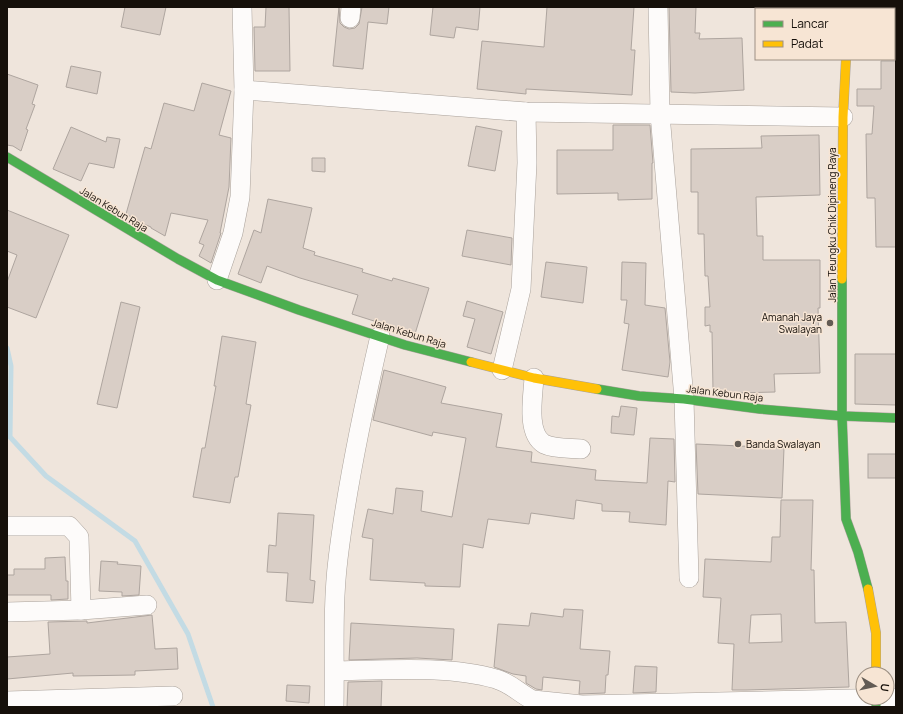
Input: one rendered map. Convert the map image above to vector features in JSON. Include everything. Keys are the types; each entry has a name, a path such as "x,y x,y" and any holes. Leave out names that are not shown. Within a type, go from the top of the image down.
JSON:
{"street":[{"path":"217,280 233,233 238,213 243,151 244,90 242,7"},
{"path":"658,7 660,114 684,399 689,578"},
{"name":"Jalan Teungku Chik Dipineng Raya","path":"846,60 842,117 842,416 846,519 858,552 867,584 876,633 876,666"},
{"path":"244,90 526,112 842,117"},
{"path":"502,370 521,289 527,163 526,112"},
{"name":"Jalan Kebun Raja","path":"7,157 178,259 217,280 299,310 405,345 534,378 639,396 684,399 760,409 842,416 896,418"},
{"path":"334,707 335,600 338,559 355,452 367,390 380,336"},
{"path":"534,378 532,411 533,430 544,443 555,447 581,449"},
{"path":"7,526 69,526 79,537 81,610"},
{"path":"7,612 81,610 147,605"},
{"path":"334,671 424,670 459,672 502,681 533,700 582,705 855,701"},
{"path":"7,701 46,703 173,696"}],"building":[{"path":"125,7 166,7 160,35 121,27"},
{"path":"266,7 289,7 290,71 255,71 254,27 265,27"},
{"path":"339,7 340,23 349,29 355,28 359,24 362,7 389,7 387,24 368,22 363,69 333,66"},
{"path":"433,7 480,7 478,30 456,27 454,38 430,35"},
{"path":"547,7 634,7 631,50 635,50 632,95 526,89 526,94 477,89 482,41 544,47"},
{"path":"669,7 696,7 695,33 700,33 699,39 742,38 744,90 695,93 671,92"},
{"path":"881,61 896,61 896,247 876,247 875,198 867,198 866,134 872,134 874,106 857,106 857,89 881,89"},
{"path":"71,66 101,72 97,94 66,87"},
{"path":"7,74 38,85 32,104 35,105 26,129 28,130 21,151 13,146 7,145"},
{"path":"202,83 231,91 219,135 231,138 229,187 221,233 211,263 199,256 204,245 199,243 208,220 171,213 165,236 126,214 145,147 151,149 164,103 194,111"},
{"path":"613,125 650,125 653,163 652,199 618,200 618,193 557,194 557,150 613,150"},
{"path":"476,126 502,131 495,171 468,166"},
{"path":"71,127 106,142 107,137 120,139 114,168 89,163 81,181 53,169"},
{"path":"819,135 820,195 756,197 757,236 763,236 763,260 820,260 820,308 818,308 820,373 774,374 775,392 735,393 713,390 712,332 710,332 710,325 705,326 705,307 710,307 708,276 705,276 704,234 698,234 698,192 691,192 691,149 762,148 761,136"},
{"path":"312,158 325,158 325,172 312,171"},
{"path":"268,199 312,208 303,248 315,252 314,255 363,269 362,272 392,281 393,278 429,288 415,334 352,314 358,295 300,278 267,266 261,283 238,274 254,230 261,233"},
{"path":"7,210 69,235 36,318 7,307 7,282 17,255 7,251"},
{"path":"467,230 512,238 511,265 462,256"},
{"path":"546,262 587,267 583,303 541,297"},
{"path":"622,262 646,263 645,305 665,308 670,362 668,377 622,370 629,324 624,323 627,300 621,300"},
{"path":"467,301 503,312 491,354 467,347 475,319 463,316"},
{"path":"121,302 140,307 117,408 97,404"},
{"path":"222,336 256,342 246,404 251,405 238,477 235,477 230,503 193,497 202,448 205,448 216,386 214,386"},
{"path":"855,354 896,354 896,405 855,404"},
{"path":"384,370 446,387 441,403 502,414 496,447 532,452 531,462 596,470 595,480 647,483 650,438 674,439 675,482 668,481 666,525 629,522 630,512 602,511 602,504 576,500 574,519 531,513 529,524 488,519 483,548 463,544 460,587 425,586 425,583 370,580 373,539 362,537 368,509 393,514 396,488 423,491 421,511 452,517 466,438 433,432 432,436 373,420"},
{"path":"621,406 637,408 634,435 611,433 612,416 619,417"},
{"path":"696,444 784,448 782,498 698,494"},
{"path":"868,454 896,454 896,478 868,478"},
{"path":"781,500 813,500 811,570 814,570 815,623 846,622 849,687 732,690 734,644 718,643 721,598 703,597 705,559 771,562 772,537 780,537","holes":["781,614 782,642 749,643 751,615"]},
{"path":"278,513 314,515 310,580 315,581 313,603 286,601 288,573 267,572 269,545 276,546"},
{"path":"65,557 66,581 68,581 68,599 51,600 51,595 7,595 7,575 14,575 14,569 45,569 45,558"},
{"path":"101,561 141,566 139,595 122,596 122,592 99,591"},
{"path":"564,609 583,610 580,649 610,651 605,693 579,694 580,681 543,677 542,690 536,689 526,683 526,676 513,674 494,667 498,624 529,626 531,613 563,617"},
{"path":"152,615 155,649 177,648 178,669 135,671 135,675 73,676 73,673 7,679 7,657 50,654 48,622 87,621 87,623"},
{"path":"351,623 454,629 452,660 417,658 349,660"},
{"path":"635,666 657,667 656,692 633,693"},
{"path":"382,681 381,707 347,707 348,682"},
{"path":"287,685 310,686 309,703 286,701"}],"waterway":[{"path":"7,348 11,366 10,437 46,476 135,541 188,634 213,707"}],"traffic: fast":[{"path":"7,157 178,259 217,280 299,310 405,345 471,362"},
{"path":"842,279 842,416 846,519 858,552 868,589"},
{"path":"597,389 639,396 684,399 760,409 842,416 896,418"}],"traffic: slow":[{"path":"842,279 843,117 846,60"},
{"path":"471,362 534,378 597,389"},
{"path":"868,589 876,633 876,666"}],"place":[{"name":"Amanah Jaya Swalayan","path":"830,323"},
{"name":"Banda Swalayan","path":"738,444"}]}
